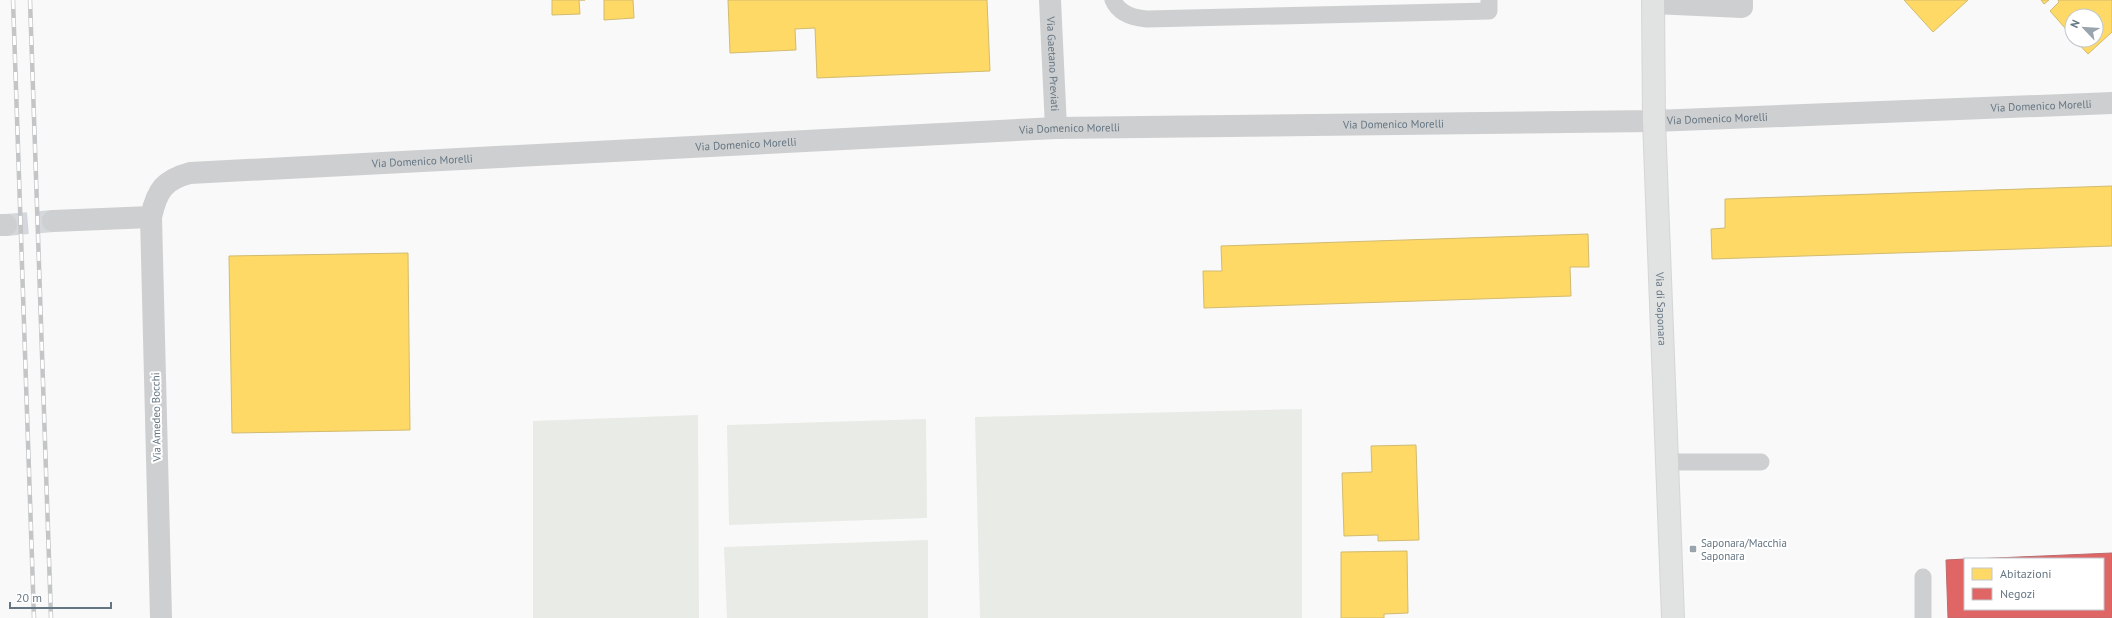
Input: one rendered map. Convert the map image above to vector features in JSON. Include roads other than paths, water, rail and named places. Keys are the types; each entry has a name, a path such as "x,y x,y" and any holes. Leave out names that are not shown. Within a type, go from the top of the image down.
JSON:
{"street":[{"name":"Via Gaetano Previati","path":"1050,0 1056,128"},
{"path":"1653,1 1742,7 1742,0"},
{"name":"Via di Saponara","path":"1653,1 1654,121 1673,618"},
{"name":"Via Domenico Morelli","path":"151,217 155,202 163,186 176,177 190,173 1056,128 1654,121 2112,103"},
{"path":"53,221 151,217"},
{"name":"Via Amedeo Bocchi","path":"151,217 161,618"}],"lane":[{"path":"1113,0 1120,11 1138,18 1147,19 1489,11 1489,0"},
{"path":"1667,462 1761,462"},
{"path":"1923,577 1923,618"}],"tunnel":[{"path":"6,225 53,221"}],"railway":[{"path":"13,0 34,618"},
{"path":"30,0 51,618"}],"place":[{"name":"Saponara/Macchia Saponara","path":"1693,549"}]}
